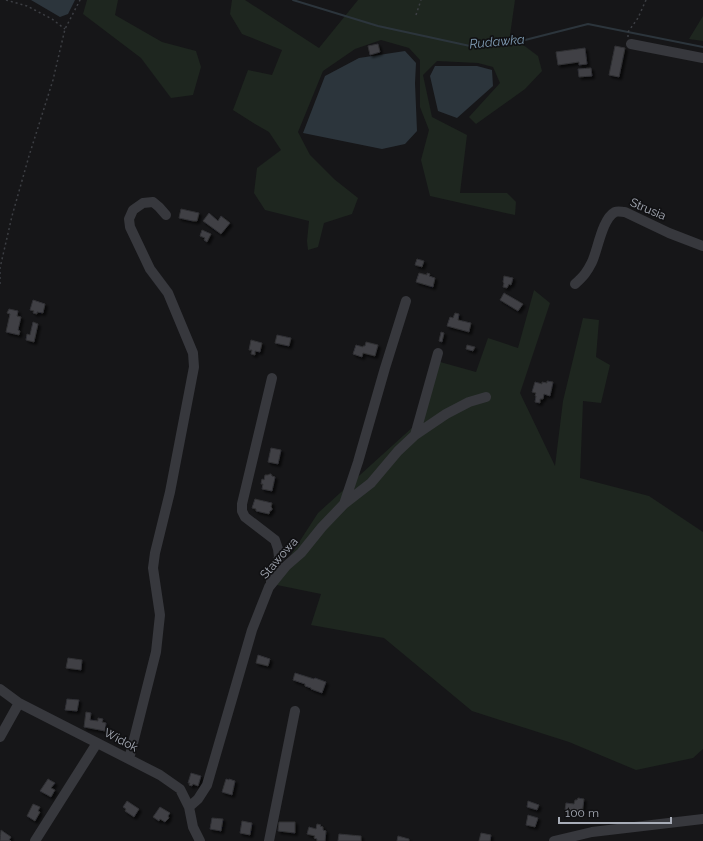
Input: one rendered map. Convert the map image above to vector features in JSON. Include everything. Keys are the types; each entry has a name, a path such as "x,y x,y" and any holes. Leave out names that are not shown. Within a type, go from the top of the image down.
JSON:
{"street":[{"path":"631,44 703,58"},
{"path":"129,759 156,652 160,615 153,568 155,553 170,492 194,367 192,353 168,293 150,269 130,227 129,219 133,210 143,203 153,202 166,216"},
{"name":"Strusia","path":"575,284 585,275 593,261 606,224 610,216 616,212 625,212 669,233 703,246"},
{"path":"344,504 406,301"},
{"path":"414,435 438,353"},
{"path":"269,588 279,557 278,549 275,540 245,517 242,511 242,504 272,378"},
{"name":"Stawowa","path":"190,807 198,800 207,785 252,630 269,588 286,566 301,553 322,527 344,504 371,482 414,435 446,414 469,402 486,397"},
{"name":"Widok","path":"0,689 19,703 160,775 180,789 190,807 193,827 200,841"},
{"path":"0,737 19,703"},
{"path":"269,841 295,711"},
{"path":"36,841 97,743"},
{"path":"554,841 592,832 703,819"}],"path":[{"path":"6,0 28,6 52,19 65,29"},
{"path":"0,284 0,268 12,216 53,80 65,29 80,0"},
{"path":"416,15 421,0"},
{"path":"631,44 628,32 638,18 646,0"}],"shaded area":[{"path":"31,0 75,0 68,14 60,17"},
{"path":"87,0 118,0 115,15 162,42 196,51 201,67 193,95 171,98 141,58 83,14"},
{"path":"232,0 245,0 319,48 358,0 515,0 510,35 538,56 542,71 525,89 476,124 469,117 500,83 493,67 478,63 437,61 423,75 432,117 467,135 460,193 507,193 516,202 515,215 430,196 421,160 429,130 420,107 420,60 409,48 381,40 355,49 323,71 298,132 310,155 334,179 358,198 352,214 324,223 318,247 308,250 307,241 309,221 265,210 254,193 257,168 281,150 269,132 233,110 248,70 272,75 282,50 242,34 230,14"},
{"path":"703,16 703,41 689,39"},
{"path":"405,51 416,63 415,83 417,131 405,144 382,149 303,133 325,76 359,58"},
{"path":"435,66 477,66 492,70 493,86 457,118 438,111 430,76"},
{"path":"534,290 550,303 520,393 555,466 563,401 583,318 599,320 596,357 610,365 601,403 583,401 580,478 649,496 703,532 703,749 693,758 636,770 569,742 472,711 384,638 311,625 321,594 272,584 318,513 414,426 433,360 476,372 488,338 518,348"}],"building":[{"path":"378,44 380,52 370,55 368,46"},
{"path":"615,46 625,48 619,77 609,75"},
{"path":"585,48 587,64 579,65 579,62 558,65 556,52"},
{"path":"591,68 592,76 579,77 578,69"},
{"path":"181,209 199,213 197,221 179,218"},
{"path":"209,213 218,221 221,216 230,223 221,234 203,221"},
{"path":"202,230 211,234 207,242 204,240 205,238 200,236"},
{"path":"417,259 424,261 422,267 415,265"},
{"path":"419,273 427,275 427,273 430,274 429,276 435,278 433,287 416,282"},
{"path":"504,276 513,278 511,285 509,284 507,288 503,287"},
{"path":"504,293 523,304 518,311 500,300"},
{"path":"33,300 45,304 43,313 37,312 37,314 30,310"},
{"path":"9,309 18,311 17,316 21,317 18,330 20,331 19,335 6,332 10,314 7,313"},
{"path":"455,313 459,314 458,320 471,323 469,332 447,326 450,317 453,318"},
{"path":"33,322 38,324 34,342 26,340 27,334 30,335"},
{"path":"441,332 444,333 442,342 439,341"},
{"path":"277,335 291,338 289,346 275,343"},
{"path":"251,340 262,343 260,352 255,351 255,355 251,354 252,350 249,350"},
{"path":"366,342 378,345 375,356 363,353 362,357 353,354 356,345 363,347 365,346"},
{"path":"467,345 475,347 473,351 466,349"},
{"path":"547,381 553,382 550,396 544,394 543,399 540,399 540,403 535,402 536,393 532,392 535,382 542,384 542,382 547,383"},
{"path":"271,448 281,450 278,464 268,462"},
{"path":"270,474 275,477 272,491 262,489 263,484 261,484 265,475"},
{"path":"255,499 272,503 272,510 269,514 256,511 256,509 252,508"},
{"path":"258,655 270,659 268,666 256,663"},
{"path":"68,658 82,660 81,670 66,668"},
{"path":"295,673 326,682 322,693 305,686 305,684 293,680"},
{"path":"67,699 79,700 77,711 65,710"},
{"path":"86,712 91,713 90,720 98,721 98,718 103,719 102,722 106,723 105,731 84,727"},
{"path":"191,773 201,776 198,786 193,784 192,786 189,785 190,783 188,783"},
{"path":"48,779 55,783 51,788 55,790 51,797 40,791"},
{"path":"226,779 235,781 232,795 222,792"},
{"path":"578,798 584,799 582,814 565,810 566,803 574,804 575,800"},
{"path":"127,801 139,809 134,817 125,811 126,809 123,807"},
{"path":"528,801 539,805 537,810 527,807"},
{"path":"33,804 40,807 38,811 40,812 35,821 27,816"},
{"path":"160,807 170,813 168,816 169,818 165,822 160,819 159,821 153,817"},
{"path":"528,815 538,818 535,827 526,825"},
{"path":"212,818 223,819 221,831 210,829"},
{"path":"242,821 252,823 250,835 240,833"},
{"path":"279,822 295,822 295,833 278,831"},
{"path":"317,824 321,825 320,826 323,827 323,830 326,831 325,841 317,841 317,839 314,838 315,836 307,834 309,827 316,829"},
{"path":"1,830 11,837 9,840 11,841 0,841"},
{"path":"481,833 491,835 490,841 479,841"},
{"path":"339,834 361,836 361,841 338,841"},
{"path":"398,836 409,839 409,841 397,841"}],"waterway":[{"name":"Rudawka","path":"293,0 378,26 470,46 525,40 588,24 703,47"}]}
